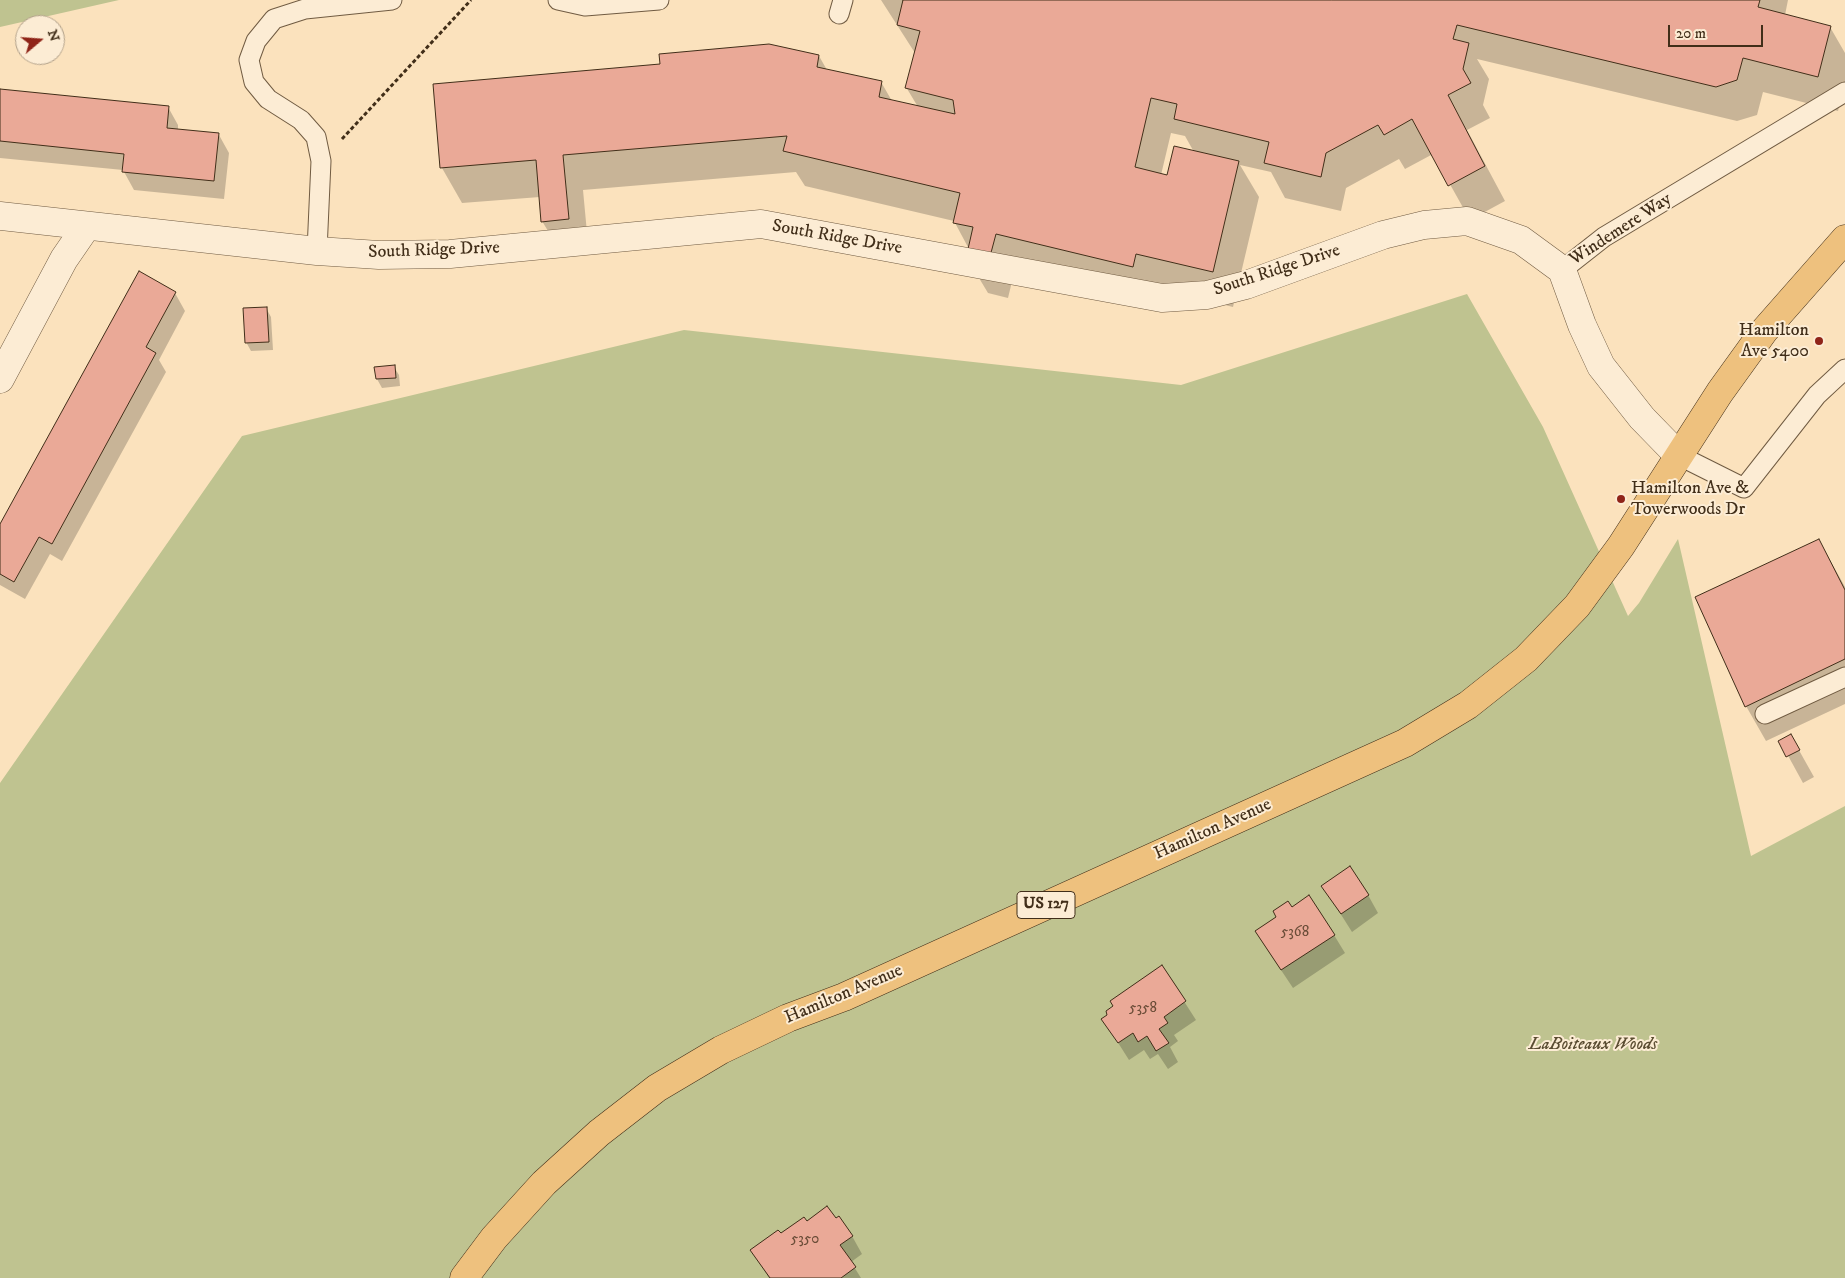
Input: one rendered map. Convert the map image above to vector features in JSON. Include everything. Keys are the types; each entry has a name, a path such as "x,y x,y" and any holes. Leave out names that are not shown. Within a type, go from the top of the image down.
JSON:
{"main road":[{"name":"Hamilton Avenue","path":"464,1278 494,1238 544,1182 598,1133 657,1088 721,1050 788,1018 844,997 1405,743 1468,705 1526,659 1577,606 1621,546 1678,455 1764,332 1845,239"}],"street":[{"name":"South Ridge Drive","path":"0,216 317,251 379,255 450,254 761,224 1162,298 1207,294 1246,285 1383,235 1424,225 1467,221 1521,240 1562,270"},
{"path":"0,379 64,259 86,227"},
{"name":"Windemere Way","path":"1562,270 1582,325 1601,366 1642,418 1678,455"}],"lane":[{"path":"317,251 321,161 316,137 301,120 268,99 254,82 249,60 256,41 274,19 305,9 392,0"},
{"path":"558,0 586,6 659,0"},
{"name":"Windemere Way","path":"1562,270 1604,237 1845,92"},
{"path":"1678,455 1744,488 1817,395 1845,369"},
{"path":"1764,714 1845,677"}],"path":[{"path":"321,161 472,0"}],"green space":[{"path":"0,0 119,0 53,15 15,15 15,24 0,27"},
{"name":"LaBoiteaux Woods","path":"1467,294 1543,427 1628,616 1639,603 1678,539 1751,856 1845,806 1845,1278 0,1278 0,783 242,436 684,330 1181,385"}],"building":[{"path":"903,0 1760,0 1758,7 1831,26 1818,77 1743,58 1737,80 1716,87 1457,25 1453,39 1469,43 1463,69 1471,83 1448,95 1485,166 1448,186 1412,119 1384,135 1378,125 1326,153 1321,177 1264,163 1269,142 1174,119 1177,104 1151,98 1135,167 1167,175 1174,146 1239,161 1213,272 1136,254 1133,267 996,234 988,264 966,258 973,227 953,223 960,193 783,151 787,136 563,155 569,219 541,222 536,160 440,168 433,84 660,64 659,54 769,44 819,55 817,67 882,81 879,97 955,114 953,100 905,88 920,31 897,25"},
{"path":"0,89 169,106 167,128 219,133 214,181 122,172 124,154 0,141"},
{"path":"139,271 176,292 146,347 156,353 52,544 39,537 14,582 0,574 0,524"},
{"path":"267,307 269,342 245,343 243,308"},
{"path":"395,365 396,378 376,379 374,367"},
{"path":"1819,539 1845,590 1845,659 1745,707 1695,597"},
{"path":"1791,734 1800,750 1786,757 1778,741"},
{"path":"1350,866 1369,895 1341,914 1321,886"},
{"path":"1309,895 1335,935 1281,970 1255,931 1276,917 1273,911 1288,901 1292,907"},
{"path":"1162,965 1186,1001 1164,1017 1168,1023 1159,1029 1169,1043 1156,1051 1147,1036 1138,1042 1133,1033 1118,1043 1101,1019 1107,1015 1106,1011 1113,1006 1110,1001"},
{"path":"827,1206 836,1218 839,1216 853,1236 840,1245 856,1267 841,1278 770,1278 750,1250 778,1230 781,1233 804,1217 807,1221"}],"place":[{"name":"Hamilton Ave 5400","path":"1819,341"},
{"name":"Hamilton Ave & Towerwoods Dr","path":"1621,499"}]}
